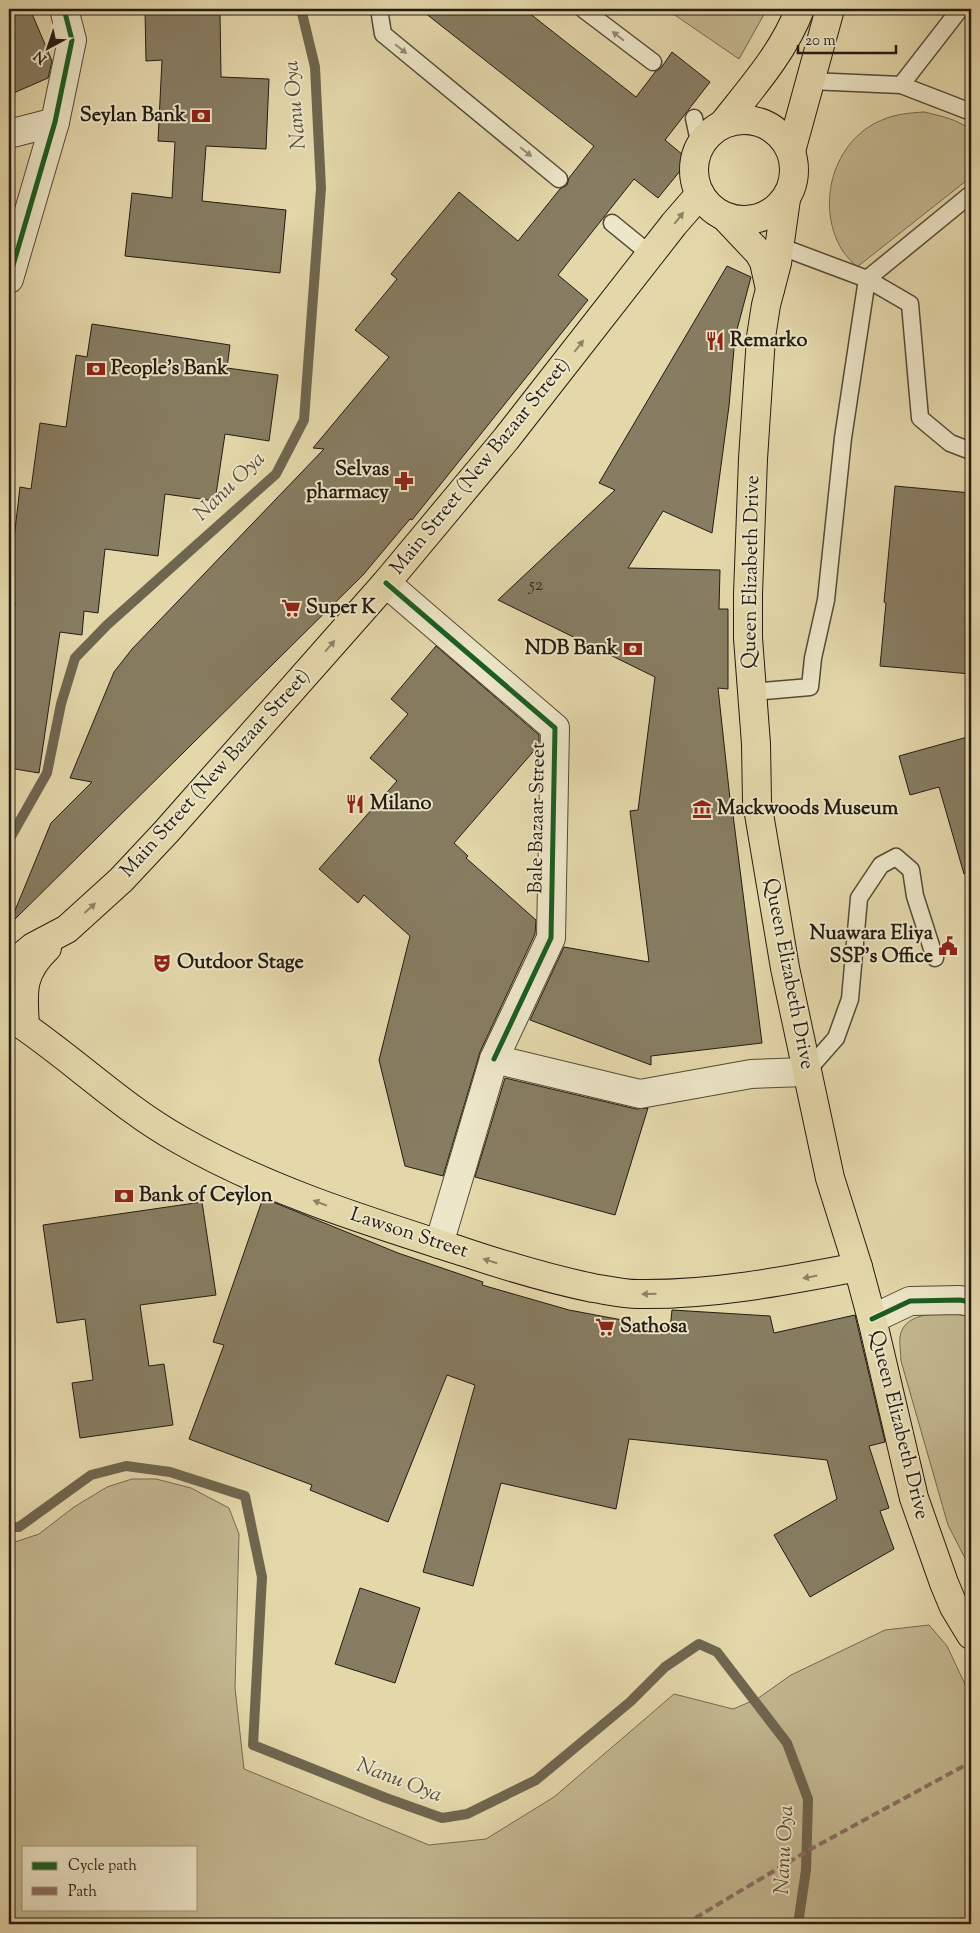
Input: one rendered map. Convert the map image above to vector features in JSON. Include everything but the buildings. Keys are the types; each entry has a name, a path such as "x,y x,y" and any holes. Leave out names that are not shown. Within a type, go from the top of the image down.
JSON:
{"main road":[{"path":"724,124 775,58 789,34 800,9"},
{"path":"791,151 830,9"},
{"path":"736,120 750,120 775,130 791,151 794,168 792,184 786,199 769,214 757,218 747,220 725,217 711,208 700,194 694,179 694,162 700,146 710,133 724,124 736,120"},
{"name":"Main Street (New Bazaar Street)","path":"17,1021 27,974 38,957 121,880 166,832 386,583 506,439 650,254 700,194"},
{"name":"Queen Elizabeth Drive","path":"786,199 777,263 761,337 753,459 748,638 756,744 757,802 785,968 830,1178 872,1319 914,1498 944,1583 954,1607 971,1635"},
{"name":"Queen Elizabeth Drive","path":"725,217 759,253 764,262 770,291"},
{"name":"Main Street (New Bazaar Street)","path":"9,967 33,947 67,929"},
{"name":"Lawson Street","path":"17,1021 57,1050 87,1076 147,1119 186,1144 262,1181 367,1222 571,1283 636,1294 722,1291 858,1267"}],"street":[{"path":"9,279 54,122 72,40 64,9"},
{"path":"9,134 54,122"},
{"name":"Bale Bazaar Street","path":"386,583 554,728 551,938 494,1059"},
{"path":"439,1244 494,1059 640,1094 751,1074 806,1072"},
{"path":"872,1319 910,1301 960,1300 971,1302"}],"lane":[{"path":"379,9 383,34 559,179"},
{"path":"583,9 653,62"},
{"path":"901,85 960,9"},
{"path":"810,81 901,85 971,112"},
{"path":"694,118 700,146"},
{"path":"752,692 810,687 813,658 826,600 842,438 867,279 971,194"},
{"path":"612,223 650,254"},
{"path":"779,246 867,279 910,304 920,418 950,442 971,451"},
{"path":"806,1072 836,1038 850,999 859,898 881,865 896,856 911,870 916,896 935,958"}],"shaded area":[{"path":"666,9 767,9 739,59"},
{"path":"924,112 954,121 971,130 971,177 857,267 842,250 834,232 830,214 830,194 841,158 851,142 865,129 897,115"},
{"path":"944,1313 971,1316 971,1570 948,1525 901,1361 900,1337 906,1325 911,1320 923,1315"},
{"path":"132,1479 156,1479 191,1488 229,1508 239,1534 235,1688 244,1769 429,1845 486,1839 554,1797 674,1694 733,1709 757,1699 791,1675 885,1630 929,1625 947,1646 971,1697 971,1924 9,1924 9,1544 39,1534 74,1507 107,1487"}],"waterway":[{"name":"Nanu Oya","path":"9,840 47,773 61,704 75,658 107,625 276,474 304,420 321,188 315,67 301,9"},
{"name":"Nanu Oya","path":"9,1527 19,1527 91,1475 126,1466 170,1472 245,1496 262,1577 253,1745 386,1798 442,1818 467,1814 536,1780 630,1702 665,1667 699,1644 717,1652 787,1743 808,1799 806,1870 798,1924"}],"marked path":[{"path":"685,1924 809,1850 971,1762"}],"cycle path":[{"path":"9,279 55,122 72,40 64,9"},
{"path":"386,583 555,728 551,938 494,1059"},
{"path":"872,1319 910,1301 960,1300 971,1302"}],"place":[{"name":"Seylan Bank","path":"201,116"},
{"name":"Remarko","path":"715,341"},
{"name":"People's Bank","path":"96,369"},
{"name":"Selvas pharmacy","path":"404,481"},
{"name":"Super K","path":"291,608"},
{"name":"NDB Bank","path":"633,649"},
{"name":"Milano","path":"355,804"},
{"name":"Mackwoods Museum","path":"702,809"},
{"name":"Nuawara Eliya SSP's Office","path":"948,946"},
{"name":"Outdoor Stage","path":"162,963"},
{"name":"Bank of Ceylon","path":"124,1196"},
{"name":"Sathosa","path":"605,1327"}]}
